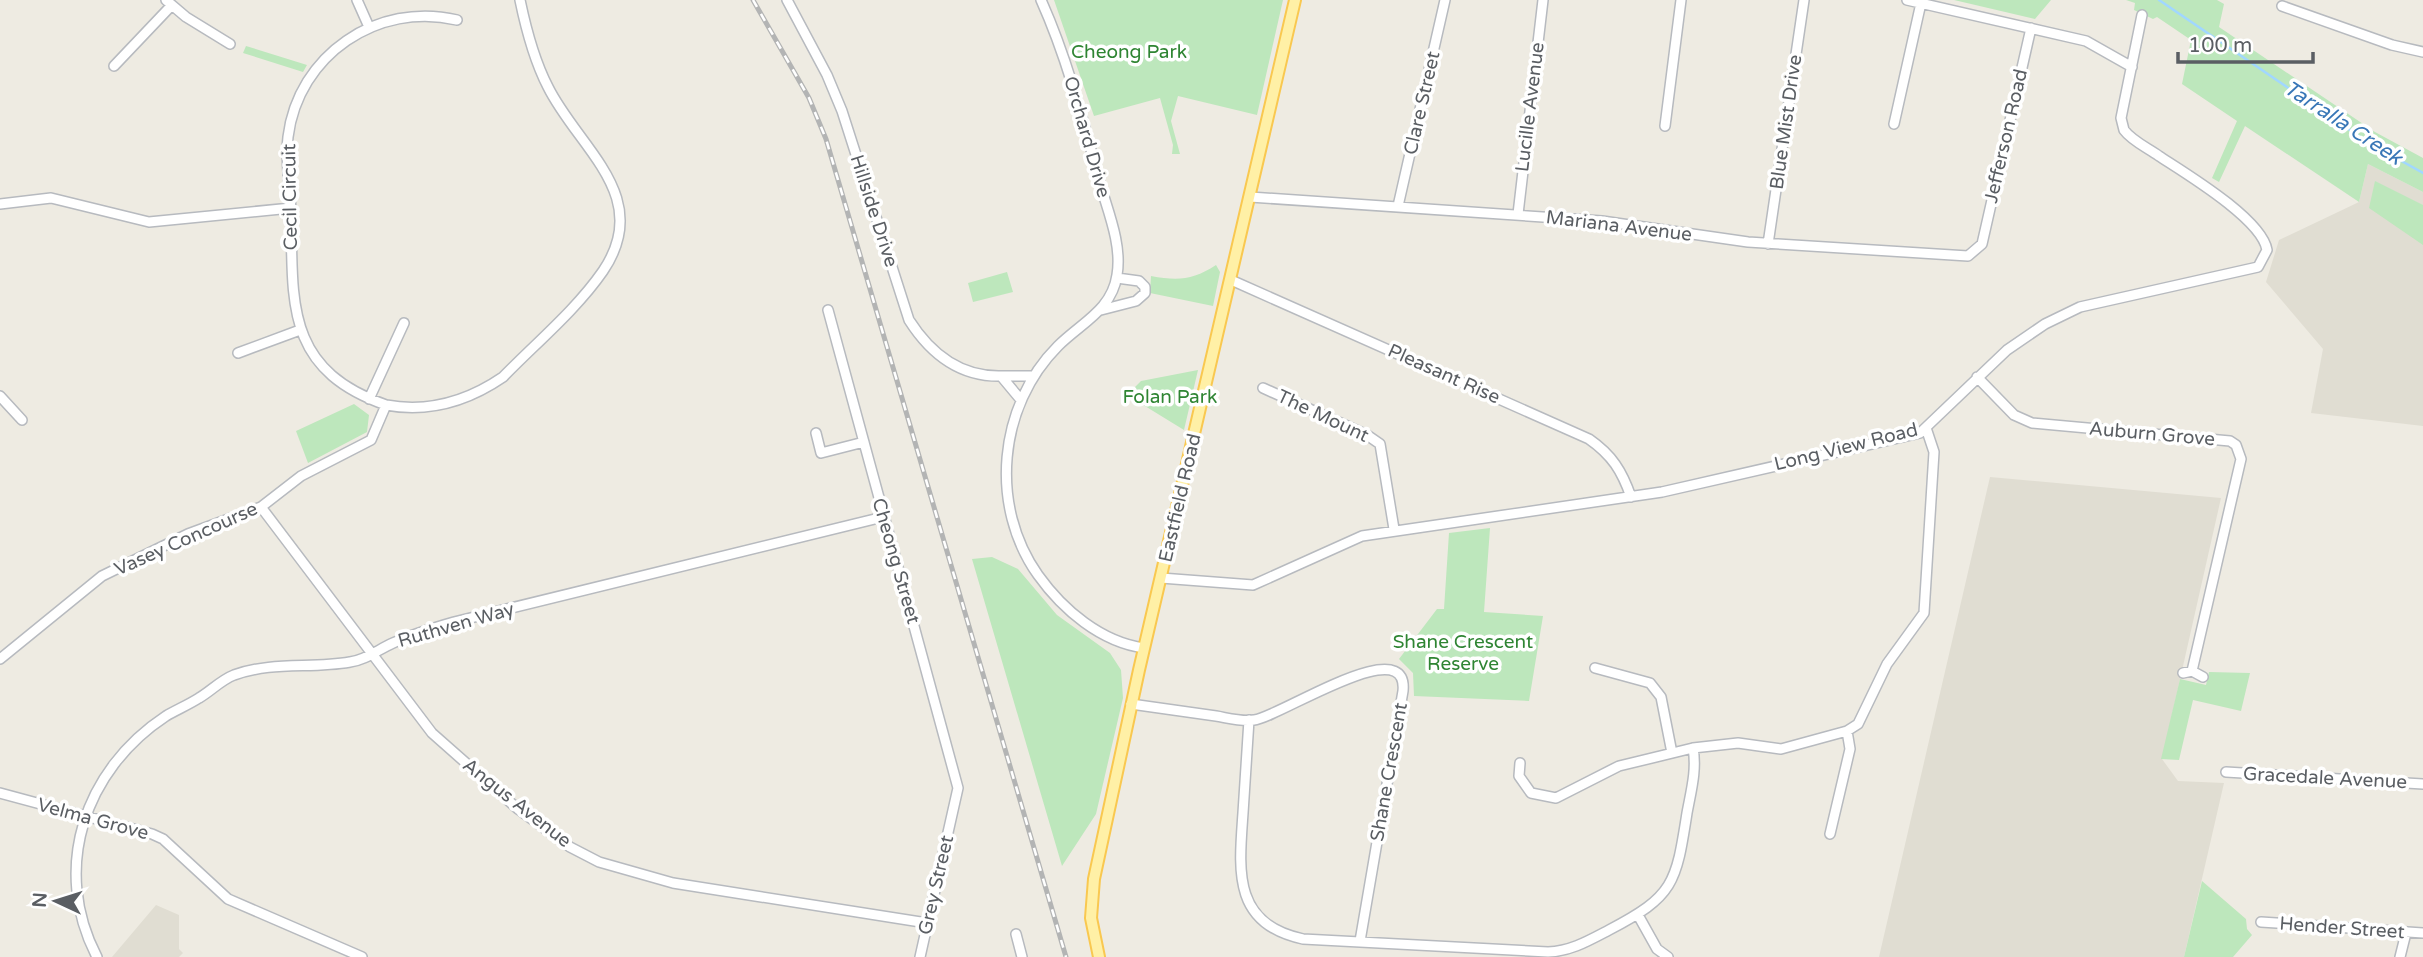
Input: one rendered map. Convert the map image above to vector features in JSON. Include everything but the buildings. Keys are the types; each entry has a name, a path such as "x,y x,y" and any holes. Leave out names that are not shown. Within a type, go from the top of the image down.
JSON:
{"main road":[{"name":"Eastfield Road","path":"1099,957 1092,929 1091,899 1144,648 1295,0"}],"street":[{"path":"357,0 369,27"},
{"path":"386,405 434,407 484,390 503,377 586,292 612,254 620,224 615,190 604,167 548,87 527,33 520,0"},
{"name":"Hillside Drive","path":"787,0 842,111 909,320 926,342 953,366 979,376 1034,376"},
{"name":"Orchard Drive","path":"1041,0 1060,46 1083,121 1118,255 1117,278"},
{"name":"Clare Street","path":"1398,206 1445,0"},
{"name":"Lucille Avenue","path":"1518,215 1543,0"},
{"path":"1665,126 1681,0"},
{"name":"Blue Mist Drive","path":"1768,244 1804,0"},
{"path":"1907,0 2086,41 2132,67"},
{"path":"114,65 168,3 230,44"},
{"path":"1894,124 1921,3"},
{"path":"2282,6 2392,45 2423,52"},
{"name":"Cecil Circuit","path":"386,405 350,390 326,370 300,330 293,306 288,138 298,100 312,75 332,51 369,27 407,16 430,15 457,20"},
{"name":"Long View Road","path":"1161,578 1254,585 1362,536 1394,529 1631,497 1920,433 2007,350 2080,307 2247,271 2264,260 2267,250 2263,238 2219,195 2124,130 2121,118 2142,15"},
{"name":"Jefferson Road","path":"1982,244 2031,28"},
{"name":"Mariana Avenue","path":"1250,197 1602,221 1768,244 1963,257 1976,253 1982,244"},
{"path":"0,204 51,198 149,222 291,208"},
{"path":"1101,310 1136,301 1145,288 1139,281 1117,278 1101,310 1059,346 1034,376 1021,400 1008,442 1007,489 1013,522 1026,555 1044,584 1080,620 1118,641 1144,648"},
{"name":"Pleasant Rise","path":"1231,280 1589,439 1613,459 1622,472 1631,497"},
{"name":"Cheong Street","path":"828,310 883,517 907,591 958,788 953,813"},
{"path":"369,399 404,323"},
{"path":"238,353 300,330"},
{"path":"1001,376 1021,400"},
{"name":"Auburn Grove","path":"1977,377 2014,415 2032,423 2216,440 2236,445 2241,459 2187,672 2203,677"},
{"name":"The Mount","path":"1263,388 1367,435 1380,444 1394,529"},
{"path":"0,396 22,420"},
{"name":"Vasey Concourse","path":"0,659 102,576 188,534 261,507 301,476 371,440 386,405"},
{"path":"1520,763 1519,776 1531,793 1556,798 1619,766 1672,753 1738,743 1781,749 1847,731 1858,724 1887,663 1924,613 1934,452 1926,428"},
{"path":"816,433 821,453 864,442"},
{"name":"Angus Avenue","path":"261,507 432,733 518,809 570,847 599,862 673,883 927,923"},
{"name":"Ruthven Way","path":"97,957 82,923 75,888 77,844 84,815 112,767 136,741 165,717 230,676 261,666 349,663 403,638 454,622 883,517"},
{"name":"Shane Crescent","path":"1132,704 1257,720 1377,668 1388,667 1401,677 1403,691 1360,941"},
{"path":"1595,668 1640,678 1656,689 1661,697 1672,753"},
{"path":"1249,720 1240,869 1246,897 1263,920 1283,934 1303,939 1559,951 1580,946 1638,915 1659,900 1676,872 1695,765 1693,748"},
{"path":"1830,834 1850,749 1847,731"},
{"name":"Gracedale Avenue","path":"2226,772 2423,784"},
{"name":"Velma Grove","path":"0,793 163,839 228,899 362,957"},
{"name":"Grey Street","path":"920,957 953,813"},
{"path":"1638,915 1657,949 1668,957"},
{"name":"Hender Street","path":"2261,922 2423,933"},
{"path":"2400,957 2406,933"},
{"path":"1016,934 1022,957"}],"shaded area":[{"path":"2368,164 2423,192 2423,426 2311,413 2323,349 2266,282 2279,240 2359,202"},
{"path":"1990,477 2221,498 2162,759 2178,781 2224,783 2184,957 1879,957"},
{"path":"156,905 179,915 179,949 183,953 179,957 112,957"}],"green space":[{"name":"Cheong Park","path":"1054,0 1283,0 1257,115 1178,96 1171,121 1180,154 1172,154 1173,145 1160,98 1094,116"},
{"path":"1954,0 2051,0 2035,19"},
{"path":"2126,0 2217,0 2224,4 2219,27 2375,132 2423,158 2423,192 2368,164 2359,202 2245,126 2219,182 2212,178 2237,121 2182,84 2191,40 2157,17 2153,19 2134,10 2135,3"},
{"path":"246,46 307,65 303,72 243,53"},
{"path":"2375,181 2423,205 2423,245 2369,208"},
{"path":"1216,265 1220,272 1213,306 1150,293 1151,276 1185,278 1200,274"},
{"path":"1007,272 1013,292 973,302 968,283"},
{"name":"Folan Park","path":"1198,370 1184,430 1127,395 1141,381"},
{"path":"354,404 369,415 367,432 308,463 296,431"},
{"name":"Shane Crescent Reserve","path":"1490,528 1484,612 1543,616 1529,701 1414,696 1413,673 1399,659 1437,609 1444,609 1449,533"},
{"path":"992,557 1018,569 1057,615 1110,653 1121,670 1123,698 1096,814 1062,866 972,559"},
{"path":"2209,672 2250,673 2241,711 2193,700 2179,760 2161,759 2180,679 2206,685"},
{"path":"2202,881 2246,919 2247,929 2252,935 2233,957 2184,957"}],"waterway":[{"name":"Tarralla Creek","path":"2159,0 2369,143 2423,173"}],"railway":[{"path":"753,0 809,98 826,139 1066,957"}]}
